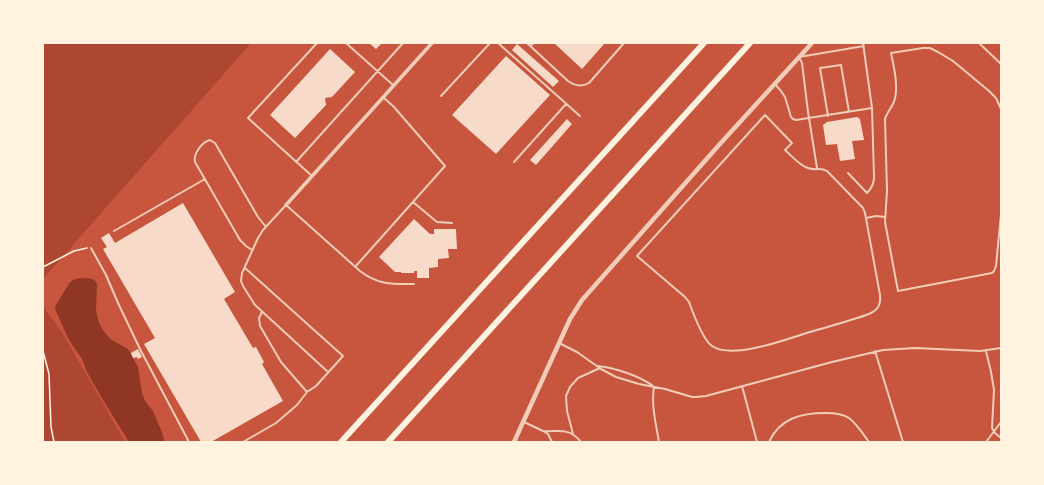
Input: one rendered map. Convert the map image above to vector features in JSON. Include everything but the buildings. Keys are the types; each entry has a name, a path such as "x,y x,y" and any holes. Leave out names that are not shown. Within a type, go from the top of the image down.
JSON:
{"highway":[{"path":"341,442 704,43"},
{"path":"388,442 750,43"}],"street":[{"path":"286,205 432,43"},
{"path":"514,442 574,312 590,289 812,43"}],"lane":[{"path":"312,176 248,118 317,43"},
{"path":"346,43 394,86"},
{"path":"296,162 403,43"},
{"path":"441,96 490,43"},
{"path":"498,43 580,116"},
{"path":"527,43 568,81 580,86 589,82 624,43"},
{"path":"530,46 534,43"},
{"path":"979,43 1001,64"},
{"path":"817,168 802,63 799,57 864,44 872,108 873,184 867,193 848,174"},
{"path":"1001,109 992,93 953,61 938,52 930,48 923,48 891,53 895,73 896,94 885,119 888,191 885,217 898,291 992,273 996,266 1001,214"},
{"path":"828,116 820,68 841,65 849,112"},
{"path":"775,84 785,97 791,117 796,120 872,108"},
{"path":"354,267 445,166 394,106 383,97"},
{"path":"514,162 566,104"},
{"path":"765,115 792,143 785,150 804,166 810,169 817,168 827,171 861,206 866,218 880,295 878,308 869,314 772,344 751,348 725,350 711,345 705,339 685,297 637,256 765,115"},
{"path":"252,250 240,240 195,162 194,157 204,142 212,140 215,143 258,217 266,227"},
{"path":"114,232 205,179"},
{"path":"413,202 437,222 452,223"},
{"path":"328,372 253,303 242,286 241,278 258,238 286,205 354,267 366,276 380,282 414,284"},
{"path":"866,218 876,216 885,217"},
{"path":"91,248 108,278 140,349 189,442"},
{"path":"243,442 280,421 297,405 307,392 316,386 343,356 245,268"},
{"path":"262,312 259,318 260,326 281,362 307,392"},
{"path":"559,343 577,352 596,366 616,377 639,384 696,397 706,396 838,360 897,348 986,351 1001,348"},
{"path":"986,351 994,390 992,425 994,432 1001,438"},
{"path":"875,352 903,442"},
{"path":"596,366 613,369 642,379 654,387"},
{"path":"573,434 567,411 566,396 570,387 578,378 600,368"},
{"path":"742,386 757,442"},
{"path":"654,387 653,405 658,442"},
{"path":"769,442 778,428 791,418 802,414 820,413 840,414 848,417 854,422 869,442"},
{"path":"523,422 543,430 548,434 552,442"},
{"path":"986,442 1001,422"},
{"path":"543,430 561,430 573,434 581,442"}],"path":[{"path":"43,267 74,251 91,248"},
{"path":"43,351 49,374 51,427 54,442"}],"shaded area":[{"path":"43,43 251,43 43,279"},
{"path":"80,278 90,278 96,281 96,311 99,323 110,339 128,349 138,367 142,393 145,401 153,411 165,442 129,442 87,372 82,359 69,340 55,309 70,282"},
{"path":"43,306 63,334 125,442 43,442"}]}
